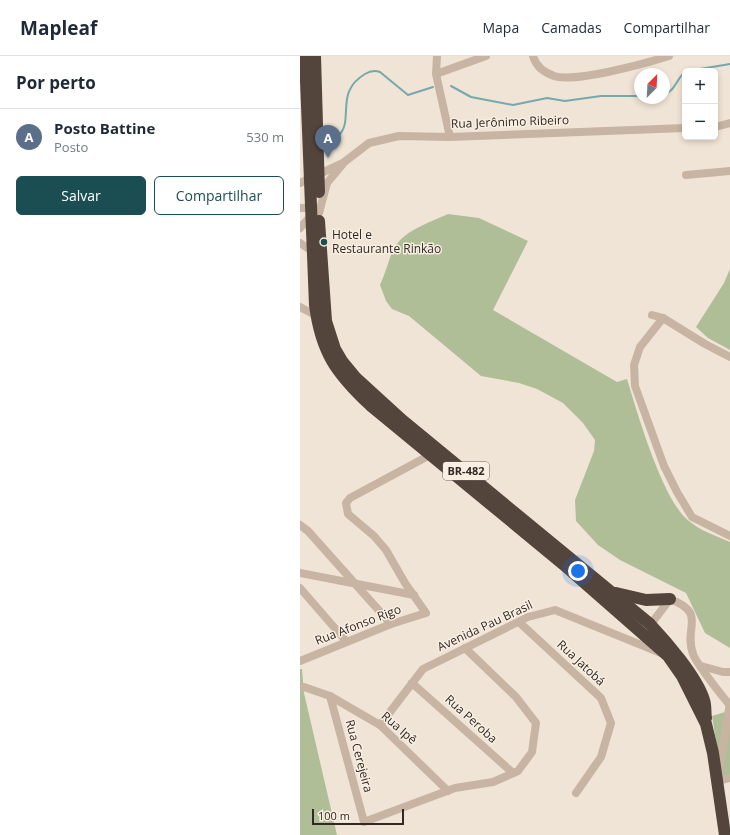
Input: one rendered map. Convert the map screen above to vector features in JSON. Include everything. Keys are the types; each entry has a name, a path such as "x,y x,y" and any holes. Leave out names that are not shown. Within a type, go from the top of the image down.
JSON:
{"highway":[{"name":"BR-482","path":"305,56 313,176"},
{"name":"BR-482","path":"315,56 313,176 310,211 317,316 328,356 336,369 350,386 612,592 650,624 665,640 704,700 706,724 713,753 725,835"},
{"name":"BR-482","path":"310,211 326,321 335,348 342,361 398,423 430,455 483,492 668,656 682,676 706,724"},
{"path":"563,564 580,567"},
{"path":"612,592 646,600 670,599"}],"street":[{"path":"437,56 436,74 450,137"},
{"path":"436,74 486,56"},
{"path":"533,56 535,64 542,70 556,77 584,76 643,65 669,56"},
{"path":"718,125 730,123"},
{"name":"Rua Jerônimo Ribeiro","path":"343,163 369,144 399,136 450,137 682,128"},
{"path":"313,176 343,163"},
{"path":"300,227 327,183 343,163"},
{"path":"686,174 730,171"},
{"path":"313,176 327,183"},
{"path":"300,243 312,251"},
{"path":"300,307 317,316"},
{"path":"652,315 662,318 730,357"},
{"path":"662,318 640,347 634,365 635,386 664,466 692,517 730,536"},
{"path":"414,595 405,583 386,550 374,536 348,514 346,503 350,498 430,455"},
{"path":"300,525 308,531 391,624"},
{"path":"300,573 414,595"},
{"path":"300,588 346,641"},
{"name":"Rua Afonso Rigo","path":"301,658 391,624 426,613 414,595"},
{"path":"646,636 650,624 670,599 683,604 690,610 693,621 690,637 694,656 730,703 717,781 730,778"},
{"name":"Avenida Pau Brasil","path":"380,725 423,669 528,617 555,610 668,656"},
{"name":"Rua Jatobá","path":"518,622 601,698 611,723 601,757 576,793"},
{"path":"448,790 493,782 518,771 532,752 536,723 516,697 465,648"},
{"path":"701,666 723,672 730,672"},
{"name":"Rua Peroba","path":"412,683 513,773"},
{"name":"Rua Ipê","path":"304,687 330,696 380,725 448,790"},
{"name":"Rua Cerejeira","path":"330,696 364,822 448,790"}],"green space":[{"path":"448,214 479,218 528,241 493,310 617,382 627,379 652,455 679,511 698,528 730,542 730,648 705,633 686,593 620,560 598,545 576,521 575,500 594,451 595,440 583,423 563,403 537,389 519,383 481,376 409,316 392,309 386,301 380,285 396,245 402,238 416,228"},
{"path":"730,269 730,350 708,338 696,327 724,283"},
{"path":"300,669 302,669 304,693 337,835 300,835"},
{"path":"730,706 730,774 722,777 712,716 725,712"}],"waterway":[{"path":"706,68 730,64"},
{"path":"337,137 345,124 347,98 350,90 355,82 367,73 374,71 380,72 408,95 433,87"},
{"path":"670,92 682,75"},
{"path":"451,86 471,97 513,105 547,98 565,101 601,96 634,96"}],"place":[{"name":"Posto Battine","path":"328,158"},
{"name":"Hotel e Restaurante Rinkão","path":"324,242"}]}
